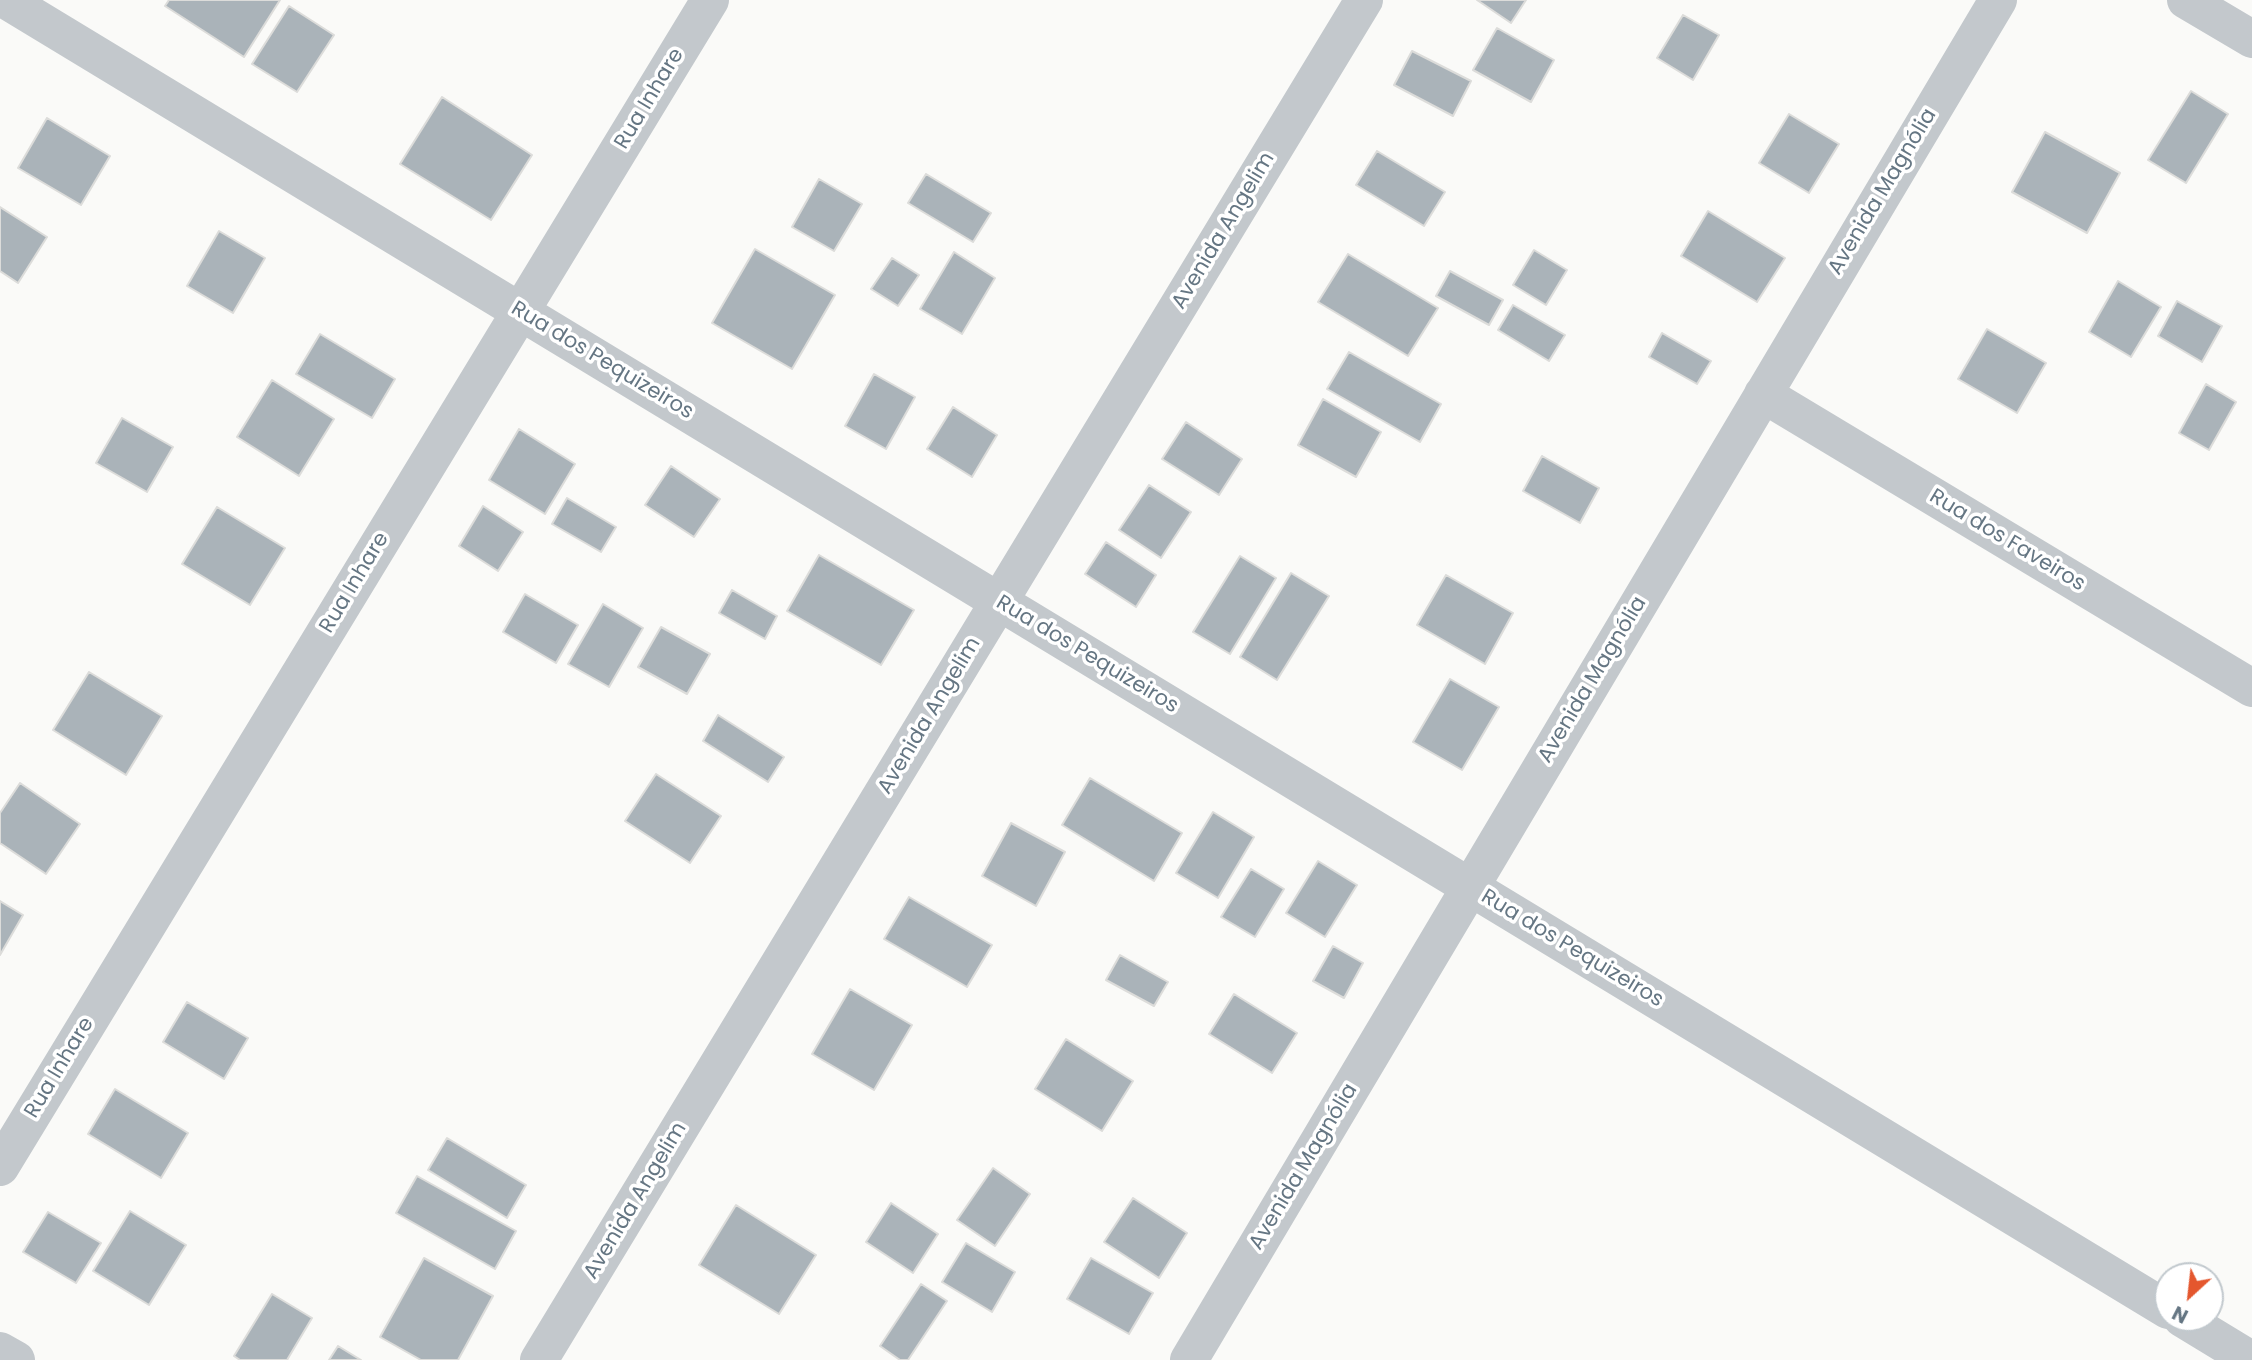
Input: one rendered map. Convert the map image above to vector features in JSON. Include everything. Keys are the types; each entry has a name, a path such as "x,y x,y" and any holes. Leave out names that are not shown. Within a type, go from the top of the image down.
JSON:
{"street":[{"name":"Rua Inhare","path":"0,1167 710,0"},
{"name":"Avenida Angelim","path":"539,1360 1364,0"},
{"name":"Avenida Magnólia","path":"1189,1360 1998,0"},
{"path":"2186,0 2252,39"},
{"name":"Rua dos Pequizeiros","path":"9,7 521,312 2154,1302"},
{"name":"Rua dos Faveiros","path":"1763,394 2252,688"},
{"path":"2205,1332 2251,1360"},
{"path":"0,1351 16,1360"}],"building":[{"path":"169,0 280,0 244,57 165,6"},
{"path":"1477,0 1526,0 1511,23"},
{"path":"289,6 334,35 297,92 252,64"},
{"path":"1683,15 1719,35 1693,80 1657,58"},
{"path":"1497,28 1554,60 1531,102 1473,70"},
{"path":"1412,51 1471,81 1453,116 1394,85"},
{"path":"2191,91 2228,114 2186,183 2148,160"},
{"path":"442,97 532,155 491,220 400,164"},
{"path":"1789,114 1839,144 1809,193 1759,163"},
{"path":"47,118 110,156 81,205 18,168"},
{"path":"2045,132 2120,173 2087,233 2012,192"},
{"path":"1377,151 1445,192 1424,226 1356,185"},
{"path":"926,174 991,213 973,242 908,203"},
{"path":"819,179 862,204 834,251 792,227"},
{"path":"0,207 47,237 18,283 0,271"},
{"path":"1708,211 1785,258 1757,302 1681,256"},
{"path":"219,231 265,258 233,313 187,286"},
{"path":"755,249 835,295 792,369 712,323"},
{"path":"1534,250 1567,270 1546,305 1513,285"},
{"path":"954,252 995,278 962,334 920,309"},
{"path":"1348,254 1438,308 1408,356 1318,302"},
{"path":"892,258 919,275 898,306 871,289"},
{"path":"1450,271 1503,300 1489,325 1436,296"},
{"path":"2118,281 2161,307 2131,357 2089,332"},
{"path":"2177,301 2222,326 2202,362 2158,336"},
{"path":"1513,305 1565,335 1549,361 1498,330"},
{"path":"1987,329 2046,363 2017,413 1958,379"},
{"path":"1662,333 1711,361 1697,384 1649,357"},
{"path":"320,334 395,379 372,418 296,374"},
{"path":"1349,352 1441,404 1420,442 1327,389"},
{"path":"874,374 915,397 886,449 845,426"},
{"path":"272,380 334,419 299,476 237,437"},
{"path":"2206,384 2236,402 2209,450 2179,433"},
{"path":"1323,399 1381,432 1356,477 1298,445"},
{"path":"953,407 997,435 972,477 927,449"},
{"path":"122,418 173,447 147,492 96,463"},
{"path":"1186,422 1242,459 1219,495 1162,459"},
{"path":"519,429 575,464 545,514 489,480"},
{"path":"1542,456 1599,488 1580,523 1523,491"},
{"path":"671,466 720,499 694,537 645,505"},
{"path":"1149,485 1191,512 1161,558 1119,530"},
{"path":"567,498 616,527 601,552 552,524"},
{"path":"483,506 523,532 498,571 459,546"},
{"path":"217,507 285,548 250,605 182,564"},
{"path":"1106,542 1156,575 1136,607 1085,574"},
{"path":"819,555 914,610 881,665 787,611"},
{"path":"1240,556 1276,578 1230,654 1193,632"},
{"path":"1291,573 1329,596 1277,680 1240,657"},
{"path":"1446,575 1513,613 1485,664 1417,625"},
{"path":"732,590 777,616 765,639 719,613"},
{"path":"525,594 578,625 556,663 503,632"},
{"path":"603,604 643,628 609,687 568,664"},
{"path":"661,627 710,654 687,694 638,667"},
{"path":"89,672 162,716 126,775 53,730"},
{"path":"1450,679 1499,707 1462,770 1413,742"},
{"path":"718,715 784,757 768,782 703,741"},
{"path":"656,774 721,816 690,863 625,821"},
{"path":"1090,778 1182,833 1154,881 1062,825"},
{"path":"20,783 80,824 46,874 0,843 0,813"},
{"path":"1213,812 1254,837 1218,898 1176,873"},
{"path":"1011,823 1065,852 1036,906 982,876"},
{"path":"1318,861 1357,885 1325,937 1286,913"},
{"path":"1251,869 1284,889 1255,937 1221,917"},
{"path":"909,897 992,945 967,987 884,939"},
{"path":"0,901 23,915 0,955"},
{"path":"1333,946 1363,963 1344,998 1313,981"},
{"path":"1120,955 1168,982 1154,1006 1106,980"},
{"path":"850,989 912,1025 874,1090 812,1054"},
{"path":"1234,994 1297,1033 1272,1073 1209,1034"},
{"path":"187,1002 248,1038 224,1079 163,1042"},
{"path":"1066,1039 1133,1081 1102,1131 1035,1089"},
{"path":"115,1089 188,1133 161,1178 88,1134"},
{"path":"447,1138 526,1185 507,1218 428,1170"},
{"path":"993,1168 1030,1194 995,1246 957,1220"},
{"path":"417,1176 516,1231 495,1269 396,1213"},
{"path":"1133,1198 1187,1233 1159,1278 1104,1242"},
{"path":"891,1203 938,1234 913,1273 866,1242"},
{"path":"736,1205 816,1255 779,1314 699,1265"},
{"path":"130,1211 186,1245 149,1305 93,1271"},
{"path":"48,1212 101,1243 76,1283 23,1252"},
{"path":"966,1243 1015,1272 992,1312 942,1282"},
{"path":"424,1258 493,1296 458,1360 421,1360 380,1337"},
{"path":"1091,1258 1153,1293 1129,1334 1067,1299"},
{"path":"921,1284 947,1301 908,1360 900,1360 880,1346"},
{"path":"272,1294 312,1318 287,1360 240,1360 234,1356"},
{"path":"338,1346 361,1360 329,1360"}]}
